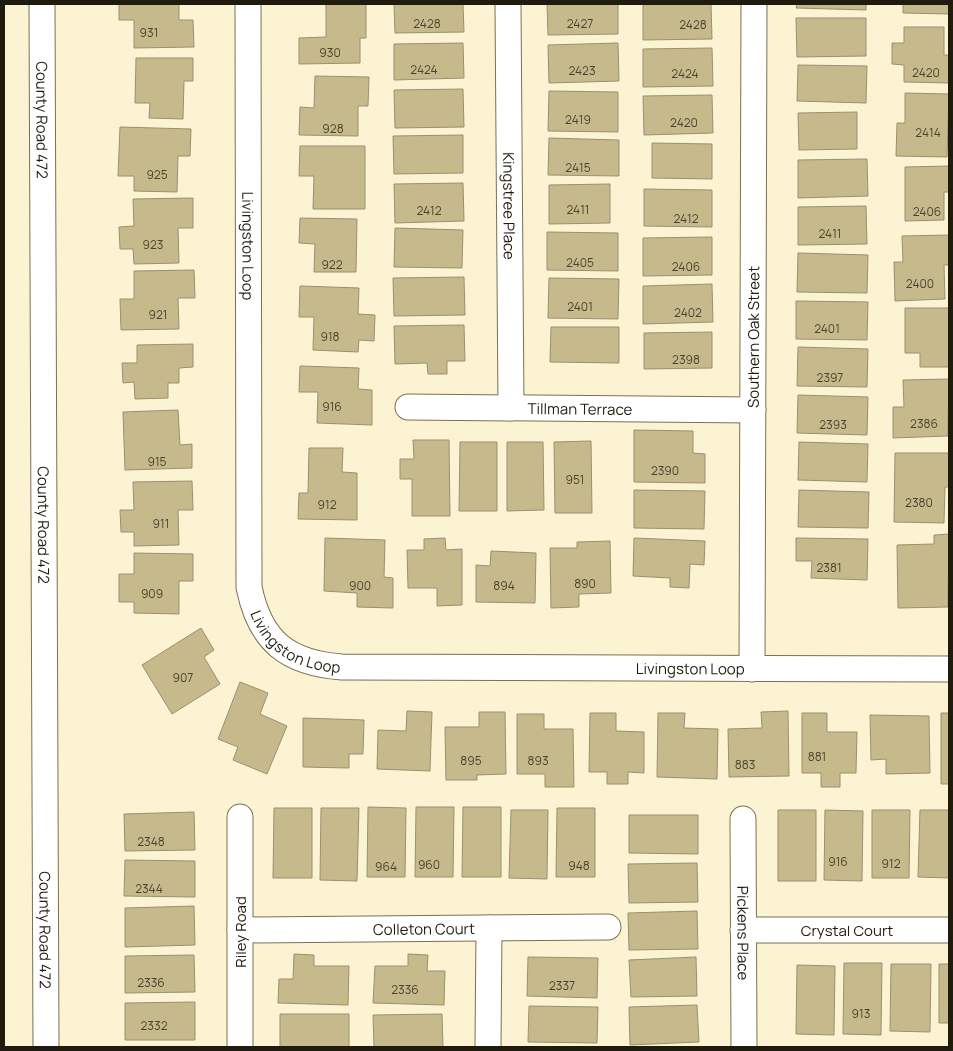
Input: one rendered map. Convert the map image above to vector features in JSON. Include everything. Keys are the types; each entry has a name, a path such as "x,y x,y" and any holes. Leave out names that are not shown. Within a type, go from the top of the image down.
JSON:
{"street":[{"name":"County Road 472","path":"42,4 46,1047"},
{"name":"Livingston Loop","path":"248,4 248,587 253,610 266,632 278,646 296,658 319,665 342,667 949,669"},
{"name":"Kingstree Place","path":"508,4 511,408"},
{"name":"Southern Oak Street","path":"752,669 754,4"},
{"name":"Tillman Terrace","path":"408,407 753,410"},
{"name":"Riley Road","path":"240,817 240,1047"},
{"name":"Pickens Place","path":"743,819 744,1047"},
{"name":"Colleton Court","path":"240,930 608,927"},
{"path":"488,1047 489,928"},
{"name":"Crystal Court","path":"743,930 949,930"}],"building":[{"path":"119,4 179,4 179,20 193,20 194,47 134,48 134,20 119,20"},
{"path":"326,4 366,4 366,38 360,38 360,63 299,64 299,38 326,37"},
{"path":"394,4 463,4 464,32 395,33"},
{"path":"547,4 618,4 618,34 548,35"},
{"path":"643,4 711,4 712,39 643,40"},
{"path":"797,4 866,4 866,10 796,8"},
{"path":"903,4 949,4 949,14 903,13"},
{"path":"796,18 866,18 866,56 797,57"},
{"path":"904,27 944,27 944,55 949,55 949,83 904,82 904,65 892,64 892,43 904,43"},
{"path":"463,43 464,78 394,80 394,44"},
{"path":"618,43 619,81 549,83 548,45"},
{"path":"712,48 713,86 643,87 643,49"},
{"path":"136,58 193,58 193,81 184,81 183,119 149,118 150,103 135,103"},
{"path":"798,65 867,66 866,103 797,101"},
{"path":"315,76 369,77 368,106 358,106 358,136 299,135 300,107 314,108"},
{"path":"463,89 464,127 395,128 394,90"},
{"path":"549,91 618,92 618,132 548,131"},
{"path":"905,93 949,94 947,157 896,156 897,123 905,123"},
{"path":"712,95 713,133 644,135 643,96"},
{"path":"857,112 857,149 799,150 798,113"},
{"path":"120,127 191,129 190,156 178,156 177,192 134,191 134,176 118,176"},
{"path":"463,135 463,173 394,174 393,136"},
{"path":"549,138 619,140 619,176 548,175"},
{"path":"652,143 712,144 712,179 652,178"},
{"path":"300,146 365,146 365,209 313,209 314,176 299,176"},
{"path":"867,159 868,196 798,198 798,160"},
{"path":"949,166 949,192 944,192 944,220 905,221 905,167"},
{"path":"463,183 464,221 395,223 394,184"},
{"path":"610,184 610,223 549,224 549,185"},
{"path":"644,189 712,190 712,227 644,226"},
{"path":"193,198 193,228 178,228 179,263 134,264 133,249 120,249 119,227 134,226 133,199"},
{"path":"866,206 867,244 798,245 798,207"},
{"path":"300,218 357,219 356,272 314,272 315,244 299,243"},
{"path":"395,228 463,230 462,268 394,267"},
{"path":"547,232 618,233 618,271 547,270"},
{"path":"949,235 949,265 944,265 945,299 895,301 894,262 903,262 902,236"},
{"path":"712,237 712,275 643,276 643,238"},
{"path":"798,253 868,255 867,293 797,292"},
{"path":"194,270 195,298 178,298 179,329 121,330 120,299 134,299 134,271"},
{"path":"464,277 465,315 394,316 393,278"},
{"path":"549,278 619,279 618,319 548,318"},
{"path":"712,284 713,322 643,324 643,286"},
{"path":"300,286 359,288 358,314 375,315 374,341 359,340 358,352 313,350 314,317 299,317"},
{"path":"796,301 868,302 867,340 796,339"},
{"path":"905,308 949,308 949,367 920,367 920,353 905,353"},
{"path":"464,325 465,361 447,361 447,374 428,374 427,363 395,364 394,326"},
{"path":"551,327 619,327 619,363 550,362"},
{"path":"712,332 712,368 644,369 644,333"},
{"path":"193,344 193,367 179,368 179,383 168,383 168,398 135,399 134,382 123,383 122,363 137,363 137,345"},
{"path":"798,347 868,349 867,387 797,386"},
{"path":"300,366 359,368 358,389 372,390 372,425 317,423 318,392 299,392"},
{"path":"949,379 948,436 893,438 893,407 904,407 903,380"},
{"path":"798,395 868,397 867,435 797,433"},
{"path":"178,410 180,445 192,444 192,468 125,470 123,412"},
{"path":"634,430 693,431 693,453 705,454 705,483 634,482"},
{"path":"413,440 449,440 450,516 412,516 412,479 400,479 400,459 414,459"},
{"path":"591,441 592,513 555,513 554,442"},
{"path":"460,442 497,442 497,511 459,511"},
{"path":"507,442 543,442 544,510 507,511"},
{"path":"799,442 868,444 867,482 798,480"},
{"path":"309,448 343,448 342,472 357,473 357,520 298,519 299,493 308,493"},
{"path":"895,453 949,453 949,487 945,487 944,523 894,522"},
{"path":"192,481 193,510 178,510 179,545 134,546 134,532 121,532 120,510 134,510 133,482"},
{"path":"634,490 705,491 704,529 634,528"},
{"path":"799,490 869,492 868,528 798,527"},
{"path":"949,534 948,607 898,608 897,545 934,544 934,535"},
{"path":"325,538 385,540 384,577 393,578 393,608 357,607 357,593 324,591"},
{"path":"445,538 446,550 462,549 462,605 437,606 437,588 408,588 407,550 424,550 424,539"},
{"path":"634,538 705,541 704,565 690,564 689,588 670,587 670,578 633,576"},
{"path":"796,538 868,539 867,580 811,578 812,561 796,561"},
{"path":"610,541 611,593 579,594 579,607 551,608 550,548 577,548 577,542"},
{"path":"491,551 536,553 535,603 476,602 476,565 490,566"},
{"path":"134,553 193,554 193,581 179,581 179,614 134,613 134,602 119,602 119,574 134,574"},
{"path":"201,628 214,650 204,657 220,684 172,714 142,665"},
{"path":"240,682 268,693 260,714 287,726 267,774 233,760 238,747 218,739"},
{"path":"407,711 432,712 430,771 377,769 378,730 406,731"},
{"path":"788,711 789,776 729,777 728,729 762,728 761,712"},
{"path":"479,712 505,712 506,774 477,775 477,780 446,780 445,727 479,727"},
{"path":"590,713 616,713 616,731 644,732 644,773 628,772 628,784 607,784 607,772 589,772"},
{"path":"658,713 685,713 684,728 718,729 717,779 657,777"},
{"path":"802,713 827,713 827,732 857,732 856,773 840,773 840,787 821,787 821,773 802,773"},
{"path":"941,713 949,713 949,784 941,784"},
{"path":"517,714 544,714 544,729 573,729 574,787 545,787 545,774 517,774"},
{"path":"870,715 929,716 930,773 886,774 886,759 871,760"},
{"path":"303,718 364,720 363,754 349,754 349,768 303,767"},
{"path":"368,807 406,808 405,877 367,877"},
{"path":"416,807 454,807 453,877 415,877"},
{"path":"463,807 501,807 501,877 462,877"},
{"path":"274,808 312,808 312,878 273,878"},
{"path":"321,808 359,808 357,881 320,880"},
{"path":"557,808 595,808 595,877 556,877"},
{"path":"511,810 548,810 547,879 509,878"},
{"path":"778,810 816,810 816,881 778,881"},
{"path":"825,810 863,811 862,881 824,880"},
{"path":"872,810 910,810 909,878 872,878"},
{"path":"920,810 949,810 949,878 918,877"},
{"path":"194,812 195,850 125,851 124,814"},
{"path":"629,815 698,815 698,854 629,853"},
{"path":"125,860 195,861 195,897 124,896"},
{"path":"697,863 698,902 629,903 628,864"},
{"path":"194,906 195,945 125,947 125,908"},
{"path":"697,911 698,949 629,950 628,913"},
{"path":"294,954 314,955 314,966 349,966 348,1005 278,1003 279,979 293,979"},
{"path":"408,954 428,955 427,971 445,971 444,1005 373,1003 375,966 408,966"},
{"path":"194,955 195,992 125,993 125,956"},
{"path":"528,957 598,958 597,998 527,996"},
{"path":"696,957 697,996 631,997 629,960"},
{"path":"844,963 882,963 881,1035 843,1034"},
{"path":"891,964 931,964 930,1032 890,1031"},
{"path":"939,964 949,964 949,1023 939,1023"},
{"path":"797,965 835,966 834,1035 796,1034"},
{"path":"195,1002 195,1040 125,1040 125,1003"},
{"path":"697,1005 699,1042 630,1045 629,1007"},
{"path":"529,1006 598,1007 597,1043 528,1042"},
{"path":"280,1014 349,1014 349,1047 280,1047"},
{"path":"442,1014 443,1047 374,1047 373,1015"}]}
